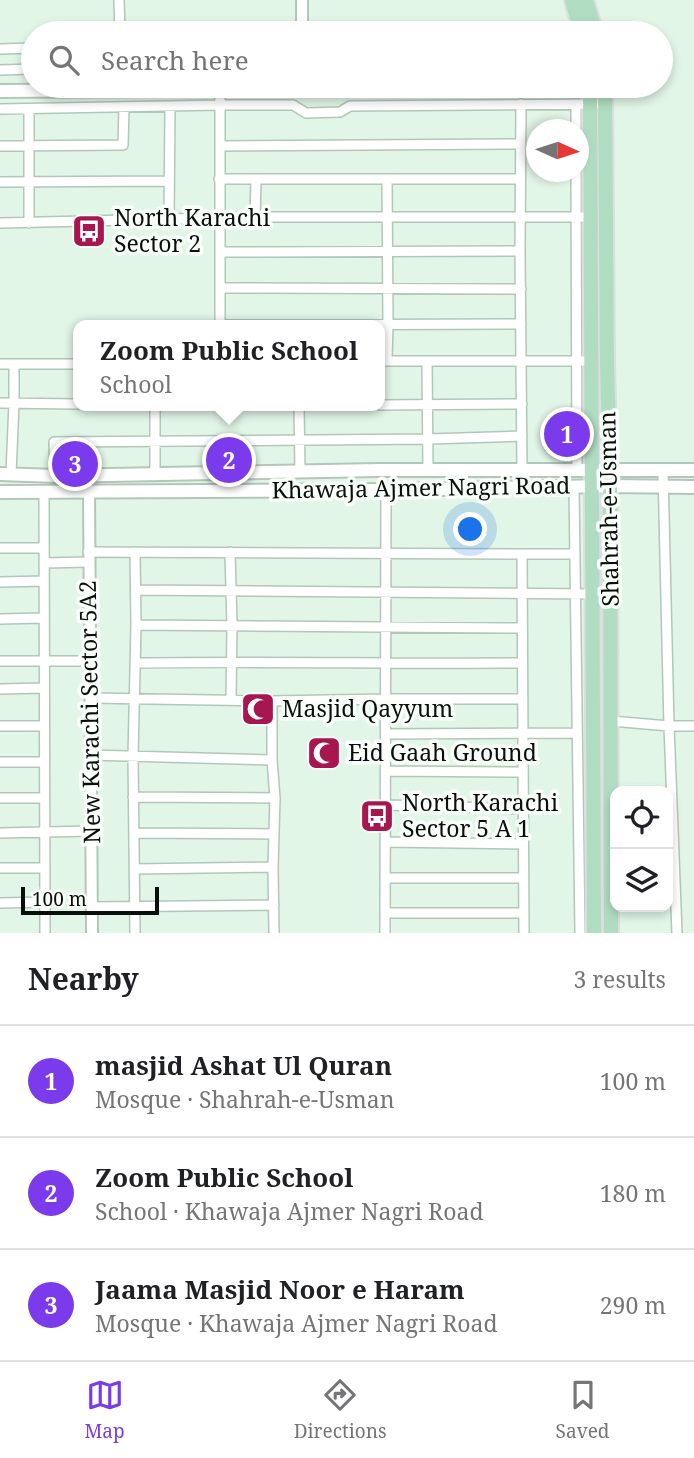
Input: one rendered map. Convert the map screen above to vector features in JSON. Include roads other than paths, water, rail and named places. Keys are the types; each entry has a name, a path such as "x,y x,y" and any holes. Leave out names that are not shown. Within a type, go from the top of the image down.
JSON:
{"main road":[{"path":"572,0 578,21"},
{"path":"586,0 592,21"},
{"path":"0,91 21,91"},
{"name":"Shahrah-e-Usman","path":"594,98 583,217 584,469 591,487 594,933"},
{"name":"Shahrah-e-Usman","path":"594,98 610,469 611,933"},
{"path":"452,470 452,488"},
{"name":"Khawaja Ajmer Nagri Road","path":"6,474 55,476 300,471 694,470"},
{"path":"220,473 221,490"},
{"name":"Khawaja Ajmer Nagri Road","path":"0,492 694,487"}],"street":[{"path":"119,0 120,21"},
{"path":"302,0 302,21"},
{"path":"0,49 21,48"},
{"path":"0,70 21,69"},
{"path":"220,320 221,98"},
{"path":"0,109 221,104 293,105 306,113 340,112 350,106 521,104 570,98"},
{"path":"582,119 592,98"},
{"path":"521,104 522,469"},
{"path":"0,146 123,145 124,107"},
{"path":"169,220 170,107"},
{"path":"29,109 29,223"},
{"path":"220,146 520,144"},
{"path":"219,179 520,178"},
{"path":"255,217 256,180"},
{"path":"385,346 388,324 387,180"},
{"path":"0,182 169,181"},
{"path":"0,223 255,217 583,217 578,182"},
{"path":"220,252 520,251"},
{"path":"220,288 521,289"},
{"path":"385,324 521,324"},
{"path":"385,360 584,361"},
{"path":"427,361 428,470"},
{"path":"6,474 14,403 14,364"},
{"path":"0,365 73,364"},
{"path":"0,403 73,404"},
{"path":"385,405 522,404"},
{"path":"155,411 155,475"},
{"path":"299,411 300,471"},
{"path":"55,476 54,442 522,436"},
{"path":"663,471 677,933"},
{"path":"574,487 580,933"},
{"path":"385,933 386,490"},
{"name":"New Karachi Sector 5A2","path":"89,491 92,933"},
{"path":"44,492 45,933"},
{"path":"0,548 44,548"},
{"path":"44,563 135,552 575,554"},
{"path":"135,552 135,933"},
{"path":"230,552 231,700"},
{"path":"522,555 524,933"},
{"path":"0,582 44,581"},
{"path":"136,590 592,594"},
{"path":"0,619 44,618"},
{"path":"136,625 522,628"},
{"path":"0,661 89,661"},
{"path":"135,663 522,663"},
{"path":"0,689 44,688"},
{"path":"90,698 272,701 522,699"},
{"path":"272,701 275,798 274,933"},
{"path":"611,721 694,726"},
{"path":"0,726 44,726"},
{"path":"386,734 578,733"},
{"path":"90,755 272,760"},
{"path":"0,762 44,762"},
{"path":"386,771 523,772"},
{"path":"133,797 275,798"},
{"path":"0,798 44,798"},
{"path":"386,805 523,809"},
{"path":"0,833 91,831"},
{"path":"134,833 274,834"},
{"path":"385,842 523,844"},
{"path":"134,869 273,867"},
{"path":"0,868 45,868"},
{"path":"385,878 523,878"},
{"path":"0,903 45,902"},
{"path":"92,907 274,905"},
{"path":"385,913 523,913"}],"place":[{"name":"North Karachi Sector 2","path":"89,231"},
{"name":"masjid Ashat Ul Quran","path":"567,434"},
{"name":"Zoom Public School","path":"229,460"},
{"name":"Jaama Masjid Noor e Haram","path":"75,464"},
{"name":"Masjid Qayyum","path":"258,709"},
{"name":"Eid Gaah Ground","path":"324,753"},
{"name":"North Karachi Sector 5 A 1","path":"377,816"}]}
